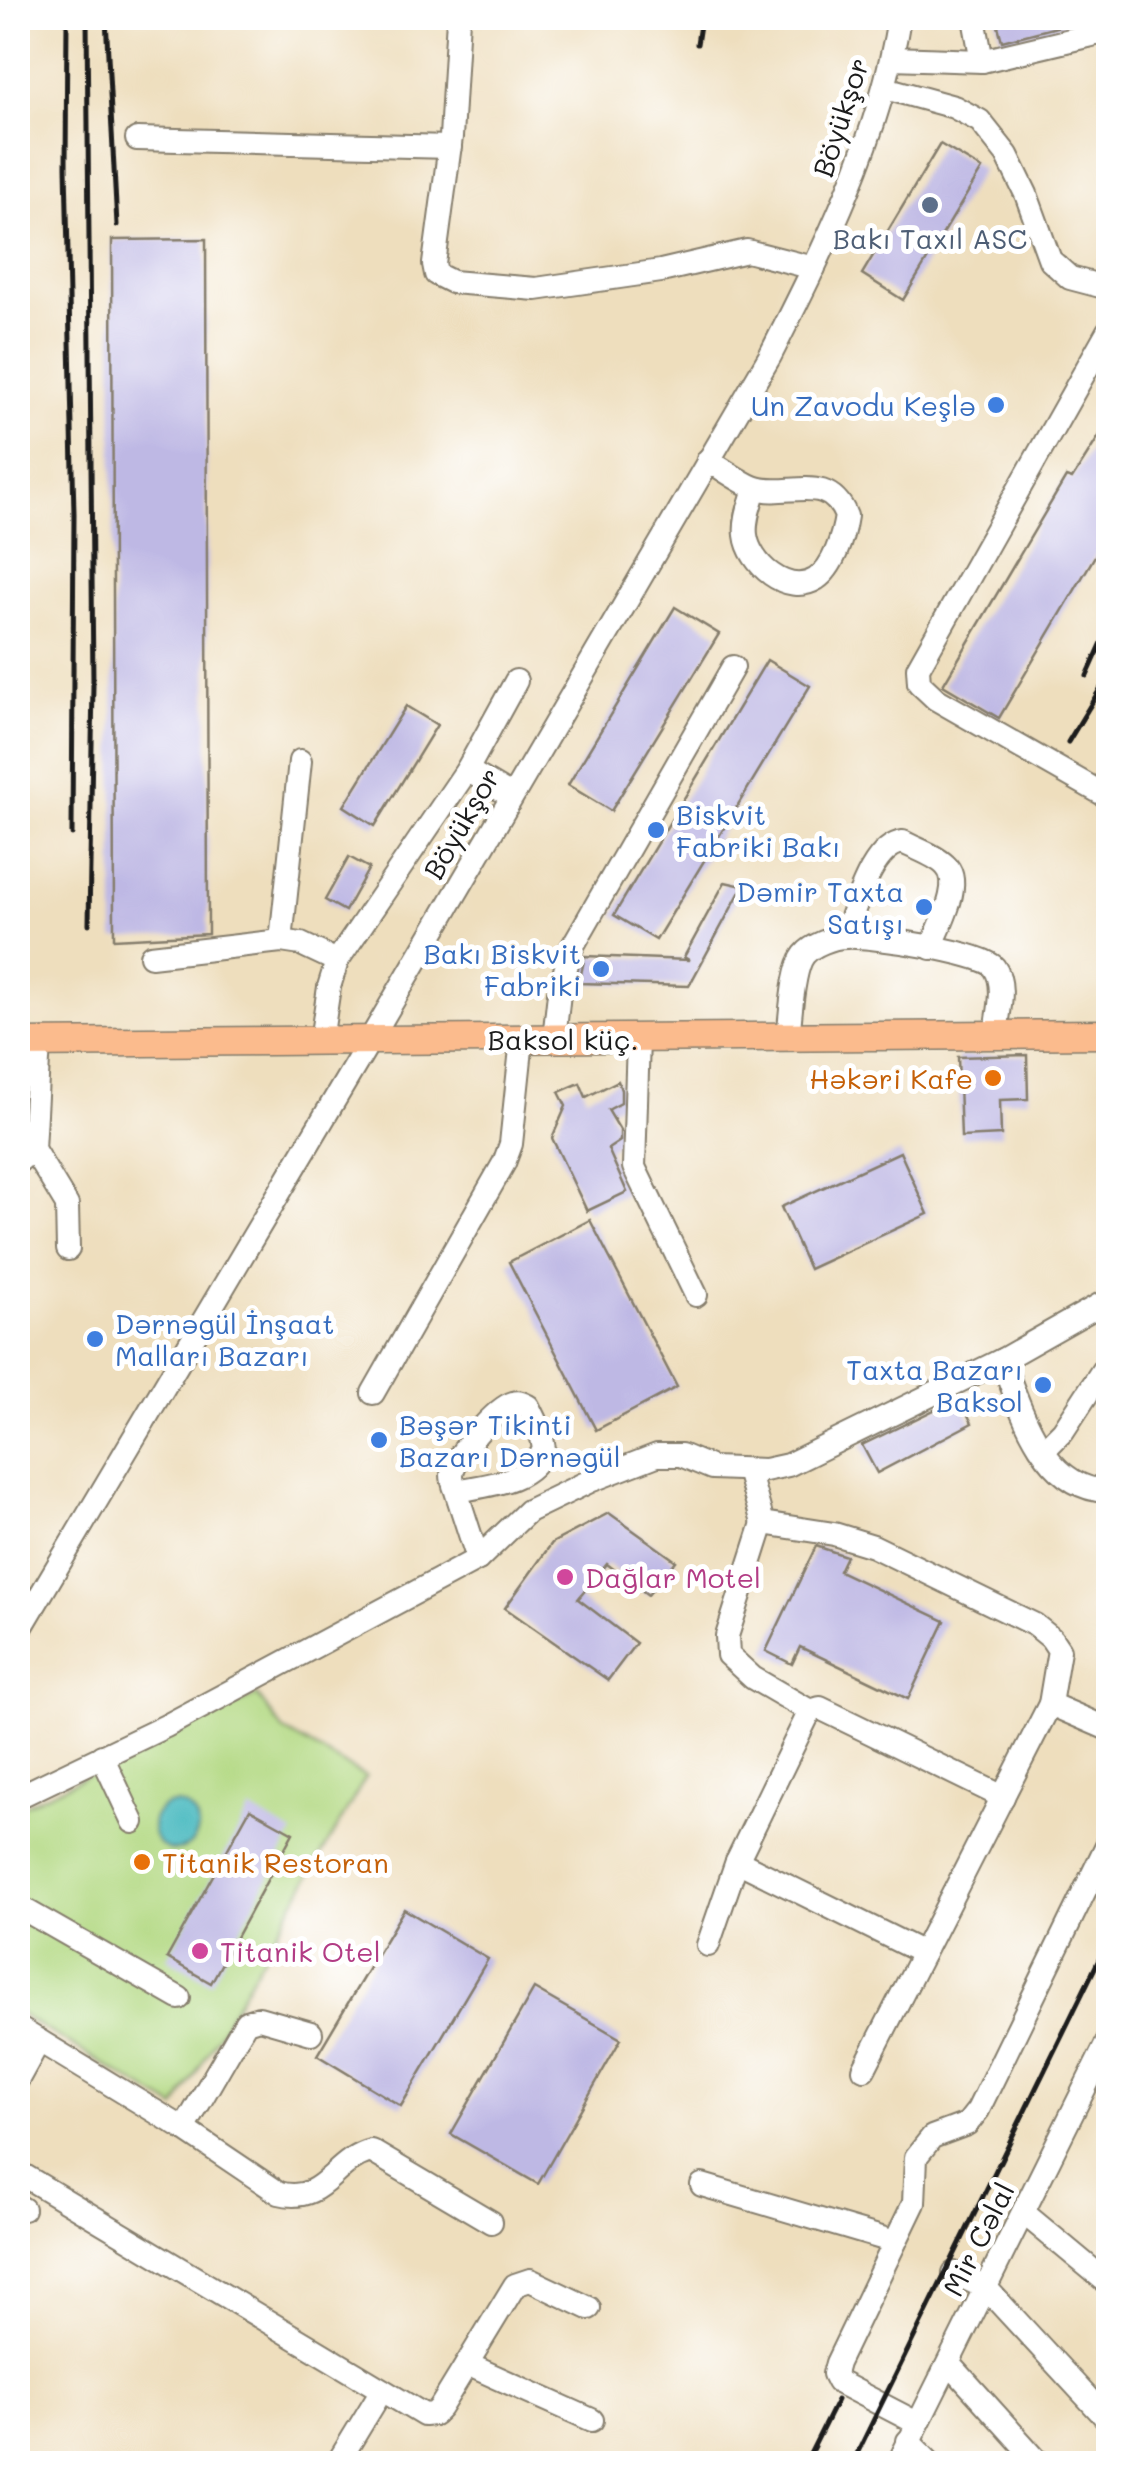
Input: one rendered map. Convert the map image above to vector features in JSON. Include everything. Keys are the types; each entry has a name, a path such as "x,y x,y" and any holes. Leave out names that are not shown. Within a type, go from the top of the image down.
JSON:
{"main road":[{"name":"Baksol küç.","path":"28,1043 1108,1034"}],"street":[{"path":"458,18 450,147 434,264 436,274 452,282 536,288 661,271 747,250 814,268"},
{"name":"Böyükşor","path":"18,1633 770,356 845,197 884,88 898,18"},
{"path":"974,18 982,62"},
{"path":"892,58 982,62 1108,31"},
{"path":"884,88 954,107 980,120 1007,155 1050,260 1070,278 1108,288"},
{"path":"136,138 450,147"},
{"path":"1108,331 918,668 919,684 936,698 1108,797"},
{"path":"708,460 755,488 810,488 830,495 843,507 846,516 840,543 823,573 813,582 782,580 760,565 746,533 755,488"},
{"path":"554,1039 559,994 571,949 733,668"},
{"path":"320,1041 337,961 466,770 516,680"},
{"path":"282,941 300,761"},
{"path":"466,770 511,796"},
{"path":"844,936 884,848 902,842 945,864 953,876 931,948"},
{"path":"788,1037 803,956 816,946 844,936 931,948 980,957 991,963 1002,984 996,1034"},
{"path":"151,956 282,941 300,944 337,961"},
{"path":"638,1038 634,1167 696,1296"},
{"path":"373,1393 504,1163 511,1144 522,1039"},
{"path":"28,1043 25,1156 67,1206 68,1248"},
{"path":"18,1797 166,1726 478,1559 528,1511 657,1454 680,1455 712,1468 748,1470 788,1465 1002,1360 1108,1300"},
{"path":"1002,1360 1024,1418 1064,1476 1082,1487 1097,1490 1108,1481"},
{"path":"1044,1450 1063,1431 1108,1362"},
{"path":"748,1470 763,1523 727,1636 728,1655 753,1678 810,1711 820,1708 1003,1797"},
{"path":"456,1491 478,1559"},
{"path":"763,1523 834,1534 873,1546 1035,1625 1059,1650 1050,1704 864,2069"},
{"path":"1050,1704 1108,1729"},
{"path":"708,1945 737,1861 810,1711"},
{"path":"102,1756 134,1822"},
{"path":"931,2464 912,2432 838,2382 834,2374 914,2204 916,2157 932,2137 967,2124 978,2110 1108,1843"},
{"path":"737,1861 923,1953"},
{"path":"18,1906 179,1998"},
{"path":"184,2129 246,2022 259,2018 311,2032"},
{"path":"18,2028 279,2192 297,2197 312,2192 359,2154 372,2151 491,2222"},
{"path":"18,2079 39,2041"},
{"name":"Mir Cəlal","path":"898,2464 1108,2041"},
{"path":"18,2172 424,2414 434,2414 515,2286 530,2280 589,2308"},
{"path":"702,2185 895,2242"},
{"path":"1025,2214 1108,2282"},
{"path":"954,2273 986,2288 1108,2420"},
{"path":"949,2362 1040,2464"},
{"path":"467,2364 592,2420"},
{"path":"337,2464 382,2390"}],"green space":[{"path":"257,1695 283,1730 366,1777 176,2108 18,2013 18,1808"}],"water":[{"path":"175,1804 191,1811 198,1827 191,1843 175,1850 159,1843 152,1827 159,1811"}],"building":[{"path":"996,18 1071,18 1072,23 1002,41"},
{"path":"940,144 982,169 903,300 862,274"},
{"path":"206,239 208,934 114,939 112,240"},
{"path":"1108,422 1108,534 999,718 943,685 1066,477 1072,479"},
{"path":"675,607 719,634 611,811 568,785"},
{"path":"767,660 810,686 656,940 614,915"},
{"path":"406,706 437,725 375,826 344,806"},
{"path":"349,857 369,868 345,911 325,900"},
{"path":"725,882 743,886 689,986 579,983 585,956 689,960 684,957"},
{"name":"Həkəri Kafe","path":"1027,1055 1028,1099 1000,1100 1001,1135 961,1137 958,1057"},
{"path":"618,1081 621,1103 608,1110 620,1130 620,1141 608,1149 627,1192 587,1211 552,1138 566,1106 559,1092 580,1083 586,1097"},
{"path":"900,1152 928,1214 809,1269 781,1207"},
{"path":"590,1220 677,1387 596,1430 509,1262"},
{"path":"959,1398 972,1423 877,1473 862,1445"},
{"path":"609,1513 676,1561 648,1595 607,1564 578,1599 636,1643 608,1680 505,1608 552,1543"},
{"path":"816,1546 846,1556 839,1571 945,1621 908,1699 800,1647 792,1664 766,1651"},
{"path":"250,1809 293,1833 211,1983 167,1958"},
{"path":"404,1909 488,1959 401,2106 317,2055"},
{"path":"534,1989 621,2039 538,2184 451,2134"}],"railway":[{"path":"67,18 66,167 74,514 72,834"},
{"path":"87,18 93,684 89,924"},
{"path":"106,18 117,225"},
{"path":"697,44 701,18"},
{"path":"1087,676 1108,629"},
{"path":"1068,742 1108,676"},
{"path":"852,2464 1108,1941"},
{"path":"805,2464 837,2400"}],"place":[{"name":"Bakı Taxıl ASC","path":"930,205"},
{"name":"Un Zavodu Keşlə","path":"996,405"},
{"name":"Biskvit Fabriki Bakı","path":"656,830"},
{"name":"Dəmir Taxta Satışı","path":"924,907"},
{"name":"Bakı Biskvit Fabriki","path":"601,969"},
{"name":"Həkəri Kafe","path":"993,1078"},
{"name":"Dərnəgül İnşaat Malları Bazarı","path":"95,1339"},
{"name":"Taxta Bazarı Baksol","path":"1043,1385"},
{"name":"Bəşər Tikinti Bazarı Dərnəgül","path":"379,1440"},
{"name":"Dağlar Motel","path":"565,1577"},
{"name":"Titanik Restoran","path":"142,1862"},
{"name":"Titanik Otel","path":"200,1951"}]}
